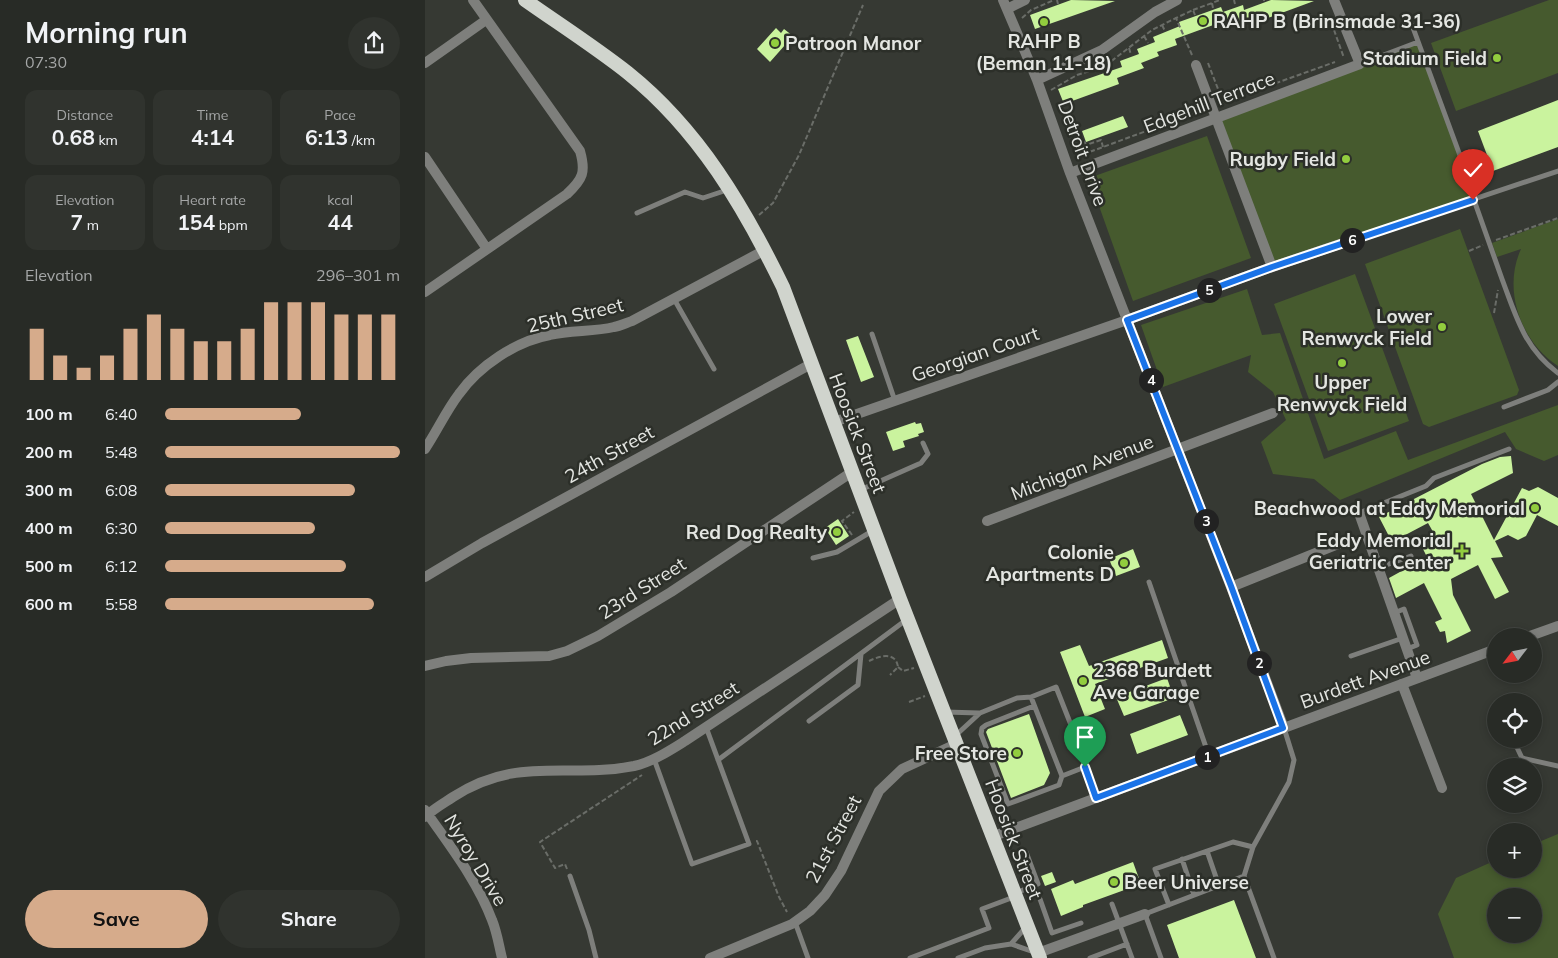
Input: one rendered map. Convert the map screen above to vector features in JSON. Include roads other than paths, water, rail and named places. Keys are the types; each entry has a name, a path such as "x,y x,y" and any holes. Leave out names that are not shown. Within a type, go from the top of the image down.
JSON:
{"highway":[{"name":"Hoosick Street","path":"525,0 629,74 661,104 692,137 730,188 765,250 783,287 900,599 994,836 1039,956"}],"street":[{"path":"425,292 575,187 582,178 584,170 579,151 473,0"},
{"path":"1005,4 1025,0"},
{"path":"1037,80 1101,50 1155,12 1177,0"},
{"path":"1334,0 1360,64"},
{"name":"Detroit Drive","path":"1005,4 1037,80 1070,173 1231,586 1283,728"},
{"path":"425,63 486,20"},
{"name":"Edgehill Terrace","path":"1070,173 1360,64"},
{"path":"1196,65 1272,267"},
{"path":"425,157 487,249"},
{"name":"Georgian Court","path":"834,422 1346,242"},
{"name":"25th Street","path":"425,449 468,381 479,370 501,355 543,336 615,327 632,321 765,250"},
{"name":"24th Street","path":"425,577 482,543 811,364"},
{"name":"Michigan Avenue","path":"987,522 1273,412"},
{"name":"23rd Street","path":"425,666 471,658 549,656 567,651 598,636 671,592 852,472"},
{"path":"1359,513 1417,678"},
{"path":"1231,586 1349,540"},
{"name":"22nd Street","path":"426,814 465,789 486,779 505,774 526,770 600,769 655,762 900,599"},
{"path":"1543,631 1558,626"},
{"name":"Burdett Avenue","path":"994,836 1487,652"},
{"path":"1402,684 1441,788"},
{"name":"21st Street","path":"709,958 795,922 810,910 825,895 841,871 879,791 902,770 955,740"},
{"name":"Nyroy Drive","path":"426,814 451,846 482,898 492,921 502,958"},
{"path":"1039,956 1073,940 1145,914"}],"lane":[{"path":"1412,25 1461,158 1469,152 1478,158"},
{"path":"1360,64 1418,42"},
{"path":"1346,242 1558,171"},
{"path":"637,213 685,192 703,198 730,188"},
{"path":"1473,200 1524,336 1543,361 1558,373"},
{"path":"674,299 714,370"},
{"path":"872,334 895,400"},
{"path":"1504,407 1548,390 1558,382"},
{"path":"859,490 921,462 928,454 923,443"},
{"path":"1359,513 1426,486 1433,478 1509,449"},
{"path":"813,558 837,552 874,530"},
{"path":"1378,568 1411,556"},
{"path":"1149,582 1209,756"},
{"path":"1394,613 1404,609 1414,636 1417,645 1407,649"},
{"path":"718,760 908,619"},
{"path":"1351,656 1403,638"},
{"path":"809,721 858,685 861,654"},
{"path":"944,712 979,713 1017,698 1031,697 1056,687 1084,758 1085,767 1096,798"},
{"path":"1031,697 1062,776 1059,785 1008,804 981,734 986,725 1034,706"},
{"path":"955,740 979,713"},
{"path":"655,762 692,864 749,844 706,727"},
{"path":"1274,958 1244,876 1253,847 1289,782 1294,760 1283,728"},
{"path":"1517,748 1522,758 1558,766"},
{"path":"1062,776 1085,767"},
{"path":"1169,905 1155,869 1233,842 1253,847"},
{"path":"1207,851 1219,886"},
{"path":"910,958 989,928 982,909 1038,884 1027,852"},
{"path":"1182,859 1194,895"},
{"path":"570,876 589,930 596,958"},
{"path":"1161,958 1145,914 1244,876"},
{"path":"1040,899 1052,933 1081,923"},
{"path":"1112,904 1131,958"},
{"path":"795,922 808,958"},
{"path":"1011,944 1028,925"},
{"path":"1067,928 1073,940"},
{"path":"958,958 985,948 1011,944 1039,956"},
{"path":"1090,958 1098,957 1127,944"}],"place":[{"name":"RAHP B (Brinsmade 31-36)","path":"1203,21"},
{"name":"RAHP B (Beman 11-18)","path":"1044,22"},
{"name":"Patroon Manor","path":"775,43"},
{"name":"Stadium Field","path":"1497,58"},
{"name":"Rugby Field","path":"1346,159"},
{"name":"Lower Renwyck Field","path":"1442,327"},
{"name":"Upper Renwyck Field","path":"1342,363"},
{"name":"Beachwood at Eddy Memorial","path":"1535,508"},
{"name":"Red Dog Realty","path":"837,532"},
{"name":"Eddy Memorial Geriatric Center","path":"1462,551"},
{"name":"Colonie Apartments D","path":"1124,563"},
{"name":"2368 Burdett Ave Garage","path":"1083,681"},
{"name":"Free Store","path":"1017,753"},
{"name":"Beer Universe","path":"1114,882"}]}
